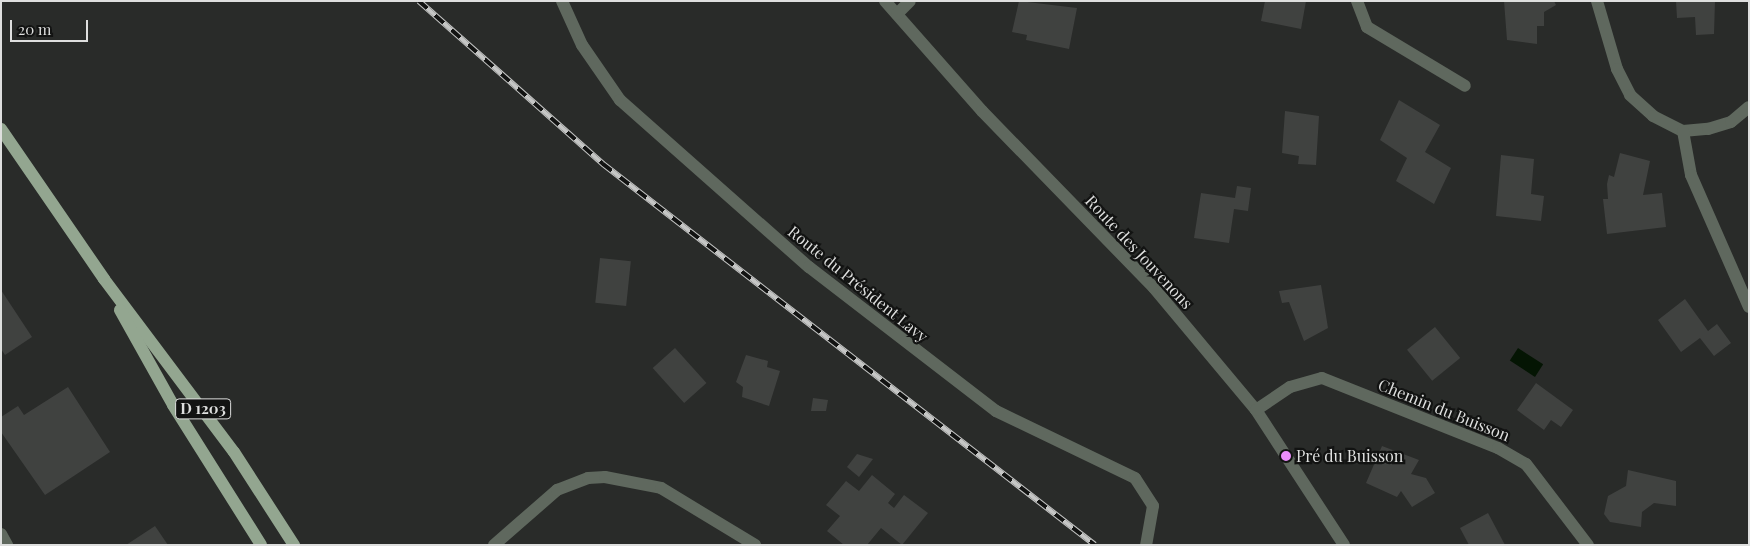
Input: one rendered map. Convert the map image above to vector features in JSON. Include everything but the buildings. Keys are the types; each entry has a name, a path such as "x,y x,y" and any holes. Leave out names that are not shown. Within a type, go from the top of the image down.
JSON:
{"main road":[{"name":"D 1203","path":"1,129 104,280 174,368 294,545"},
{"name":"D 1203","path":"104,280 173,405 261,545"}],"street":[{"name":"Route du Président Lavy","path":"562,1 582,44 620,100 809,267 988,406 1135,478 1153,506 1146,545"},
{"name":"Route des Jouvenons","path":"885,1 982,111 1154,288 1256,410 1344,545"},
{"path":"897,14 910,1"},
{"path":"1357,1 1367,27 1465,86"},
{"path":"1597,1 1617,69 1630,95 1653,116 1683,131 1731,122 1749,107"},
{"path":"1683,131 1691,175 1749,307"},
{"name":"Chemin du Buisson","path":"1256,410 1290,387 1322,378 1498,448 1526,464 1588,545"},
{"path":"494,545 557,490 588,478 605,477 661,488 755,545"},
{"path":"1,534 8,545"}],"shaded area":[{"path":"1518,348 1543,364 1535,377 1510,361"}],"railway":[{"path":"419,1 603,164 1095,545"}],"place":[{"name":"Pré du Buisson","path":"1286,456"}]}
